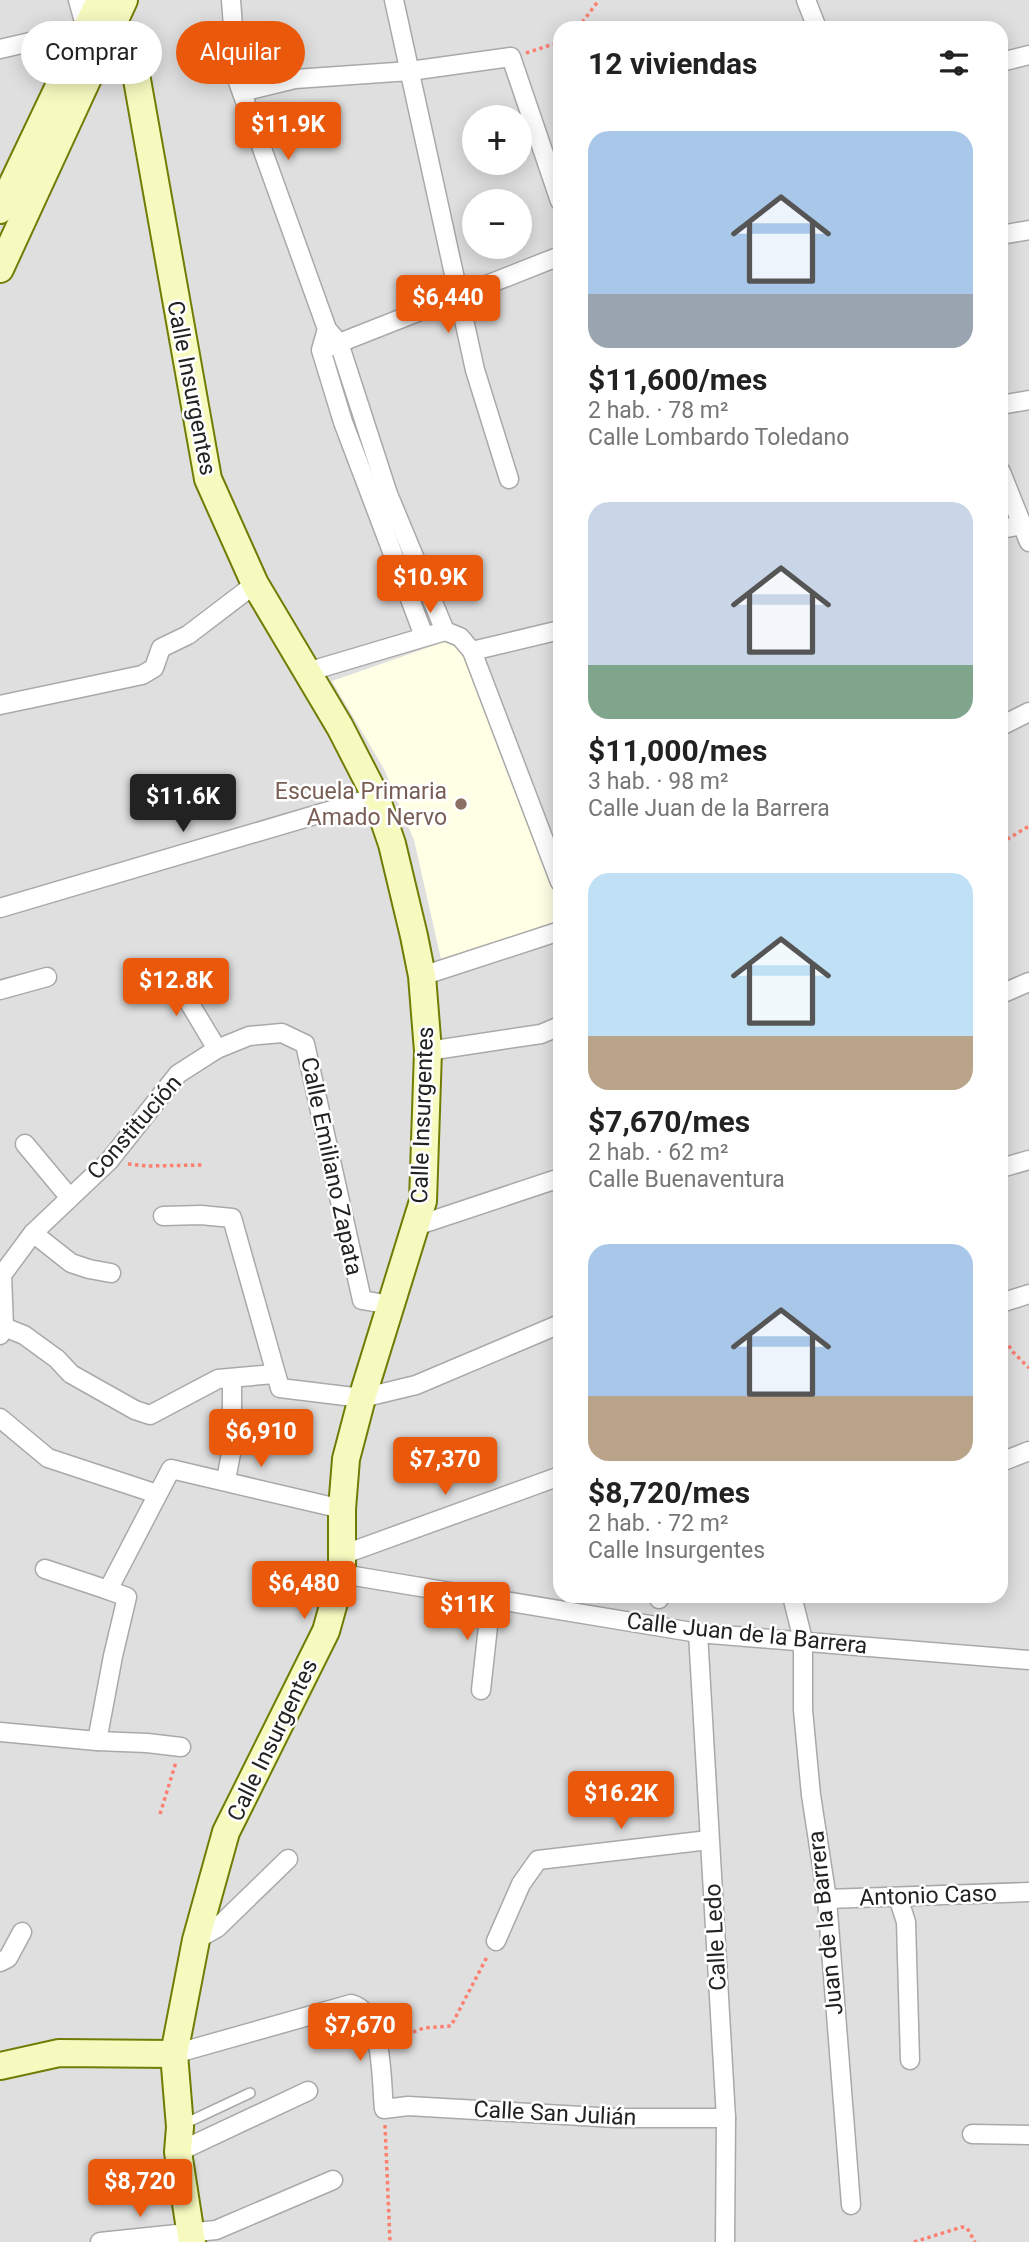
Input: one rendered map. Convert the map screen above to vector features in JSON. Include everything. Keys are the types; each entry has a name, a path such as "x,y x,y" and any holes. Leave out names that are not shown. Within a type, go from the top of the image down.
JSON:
{"main road":[{"path":"98,21 100,0"},
{"path":"106,21 124,0"},
{"path":"0,210 69,84"},
{"path":"0,269 76,84"},
{"name":"Calle Insurgentes","path":"138,84 208,479 255,584 340,727 376,797 392,844 422,976 428,1051 424,1201 362,1398 346,1459 342,1564 326,1631 226,1832 196,1940 174,2054 179,2139 191,2238"},
{"path":"0,2066 59,2053 174,2054"}],"street":[{"path":"78,0 90,21"},
{"path":"231,0 237,79 327,328 340,344 376,485 424,636"},
{"path":"394,0 475,370 509,479"},
{"path":"806,0 814,21"},
{"path":"0,49 21,45"},
{"path":"1008,60 1029,55"},
{"path":"242,92 295,79 410,71 511,57 553,180"},
{"path":"1008,234 1029,230"},
{"path":"321,350 553,259"},
{"path":"327,328 321,350 343,422 376,485 444,631"},
{"path":"1008,404 1029,400"},
{"path":"1008,490 1029,542"},
{"path":"1008,528 1022,525"},
{"path":"0,705 142,675 154,668 161,648 188,635 255,584"},
{"path":"307,672 444,631 460,637 472,651 553,863"},
{"path":"472,651 553,632"},
{"path":"1008,722 1029,712"},
{"path":"0,908 376,797"},
{"path":"422,976 553,935"},
{"path":"174,969 181,989 217,1049"},
{"path":"0,990 47,977"},
{"path":"1008,993 1027,989"},
{"path":"428,1051 541,1034 553,1029"},
{"name":"Constitución","path":"2,1331 2,1275 33,1233 109,1161 178,1074 217,1049 249,1036 282,1033 305,1044"},
{"name":"Calle Emiliano Zapata","path":"305,1044 362,1300 391,1305"},
{"path":"25,1144 70,1198"},
{"path":"1008,1166 1029,1160"},
{"path":"416,1226 553,1180"},
{"path":"163,1216 201,1215 232,1218 280,1388 362,1398 416,1385 553,1327"},
{"path":"33,1233 71,1263 111,1273"},
{"path":"1008,1301 1029,1294"},
{"path":"2,1331 24,1335 57,1359 71,1374 135,1410 150,1415 218,1379 274,1374"},
{"path":"226,1480 232,1448 232,1378"},
{"path":"0,1418 48,1458 157,1494"},
{"path":"1008,1459 1029,1451"},
{"path":"108,1590 171,1469 342,1509"},
{"path":"342,1564 553,1479"},
{"name":"Calle Juan de la Barrera","path":"342,1564 491,1599 698,1633 1029,1660"},
{"path":"45,1569 127,1597 97,1741"},
{"path":"481,1690 491,1599"},
{"name":"Juan de la Barrera","path":"794,1603 803,1640 803,1710 811,1795 827,1899 851,2205"},
{"name":"Calle Ledo","path":"698,1633 726,2118 725,2242"},
{"path":"0,1732 97,1741 147,1742 181,1747"},
{"path":"496,1941 521,1884 538,1860 709,1840"},
{"path":"196,1940 217,1928 288,1859"},
{"name":"Antonio Caso","path":"827,1899 1029,1892"},
{"path":"898,1897 906,1922 910,2060"},
{"path":"0,1962 8,1958 22,1932"},
{"path":"174,2054 315,2013 351,2004 359,2006 377,2033 384,2109"},
{"path":"179,2139 308,2091"},
{"name":"Calle San Julián","path":"384,2109 408,2106 616,2118 726,2118"},
{"path":"972,2134 1029,2135"},
{"path":"100,2242 191,2238 333,2180"}],"lane":[{"path":"179,2139 250,2093"}],"path":[{"path":"583,21 599,0"},
{"path":"511,57 553,44"},
{"path":"1008,839 1029,827"},
{"path":"109,1161 148,1166 202,1165"},
{"path":"1008,1344 1029,1368"},
{"path":"160,1814 181,1747"},
{"path":"377,2033 400,2037 424,2028 451,2026 496,1941"},
{"path":"384,2109 390,2242"},
{"path":"914,2242 962,2227 967,2228 975,2242"}],"shaded area":[{"path":"0,0 1029,0 1029,2242 0,2242"},
{"name":"Escuela Primaria Amado Nervo","path":"447,641 463,652 553,880 553,923 441,959 414,840 384,769 332,681"}],"place":[{"name":"Escuela Primaria Amado Nervo","path":"461,804"}]}
